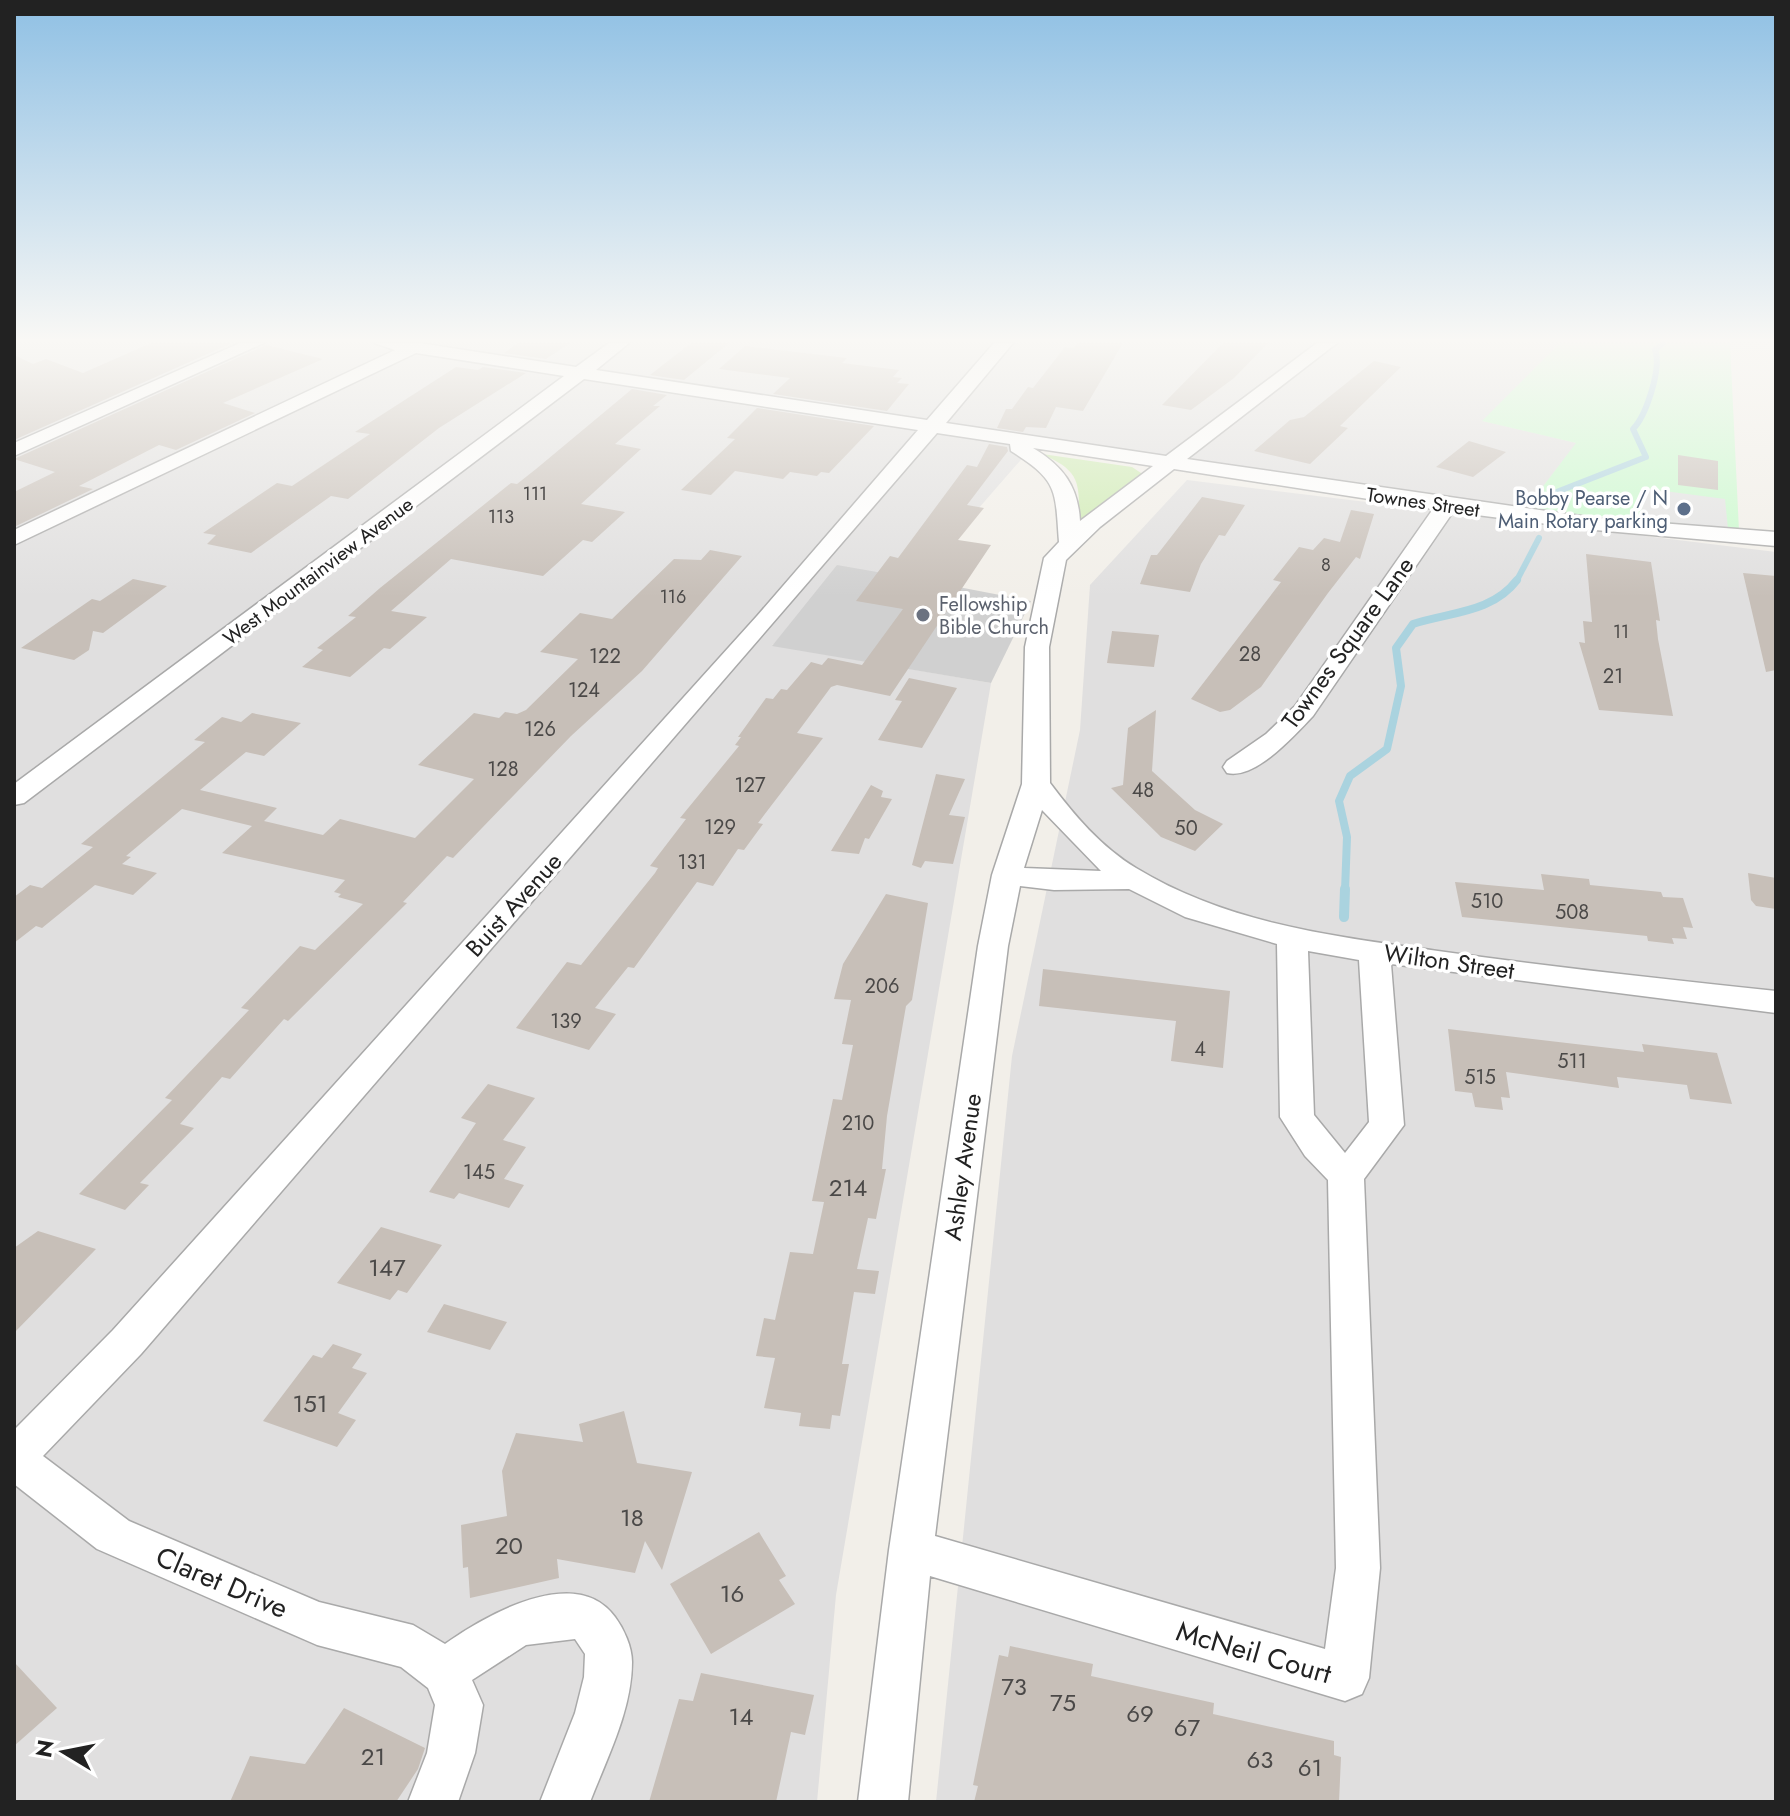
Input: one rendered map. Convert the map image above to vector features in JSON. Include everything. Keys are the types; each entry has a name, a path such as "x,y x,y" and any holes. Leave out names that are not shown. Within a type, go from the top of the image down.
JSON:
{"street":[{"path":"14,450 64,428"},
{"path":"14,538 246,428"},
{"name":"West Mountainview Avenue","path":"14,797 511,428"},
{"name":"Townes Street","path":"932,428 1447,505 1595,524 1776,539"},
{"name":"Buist Avenue","path":"14,1459 148,1319 932,428"},
{"name":"Ashley Avenue","path":"883,1802 911,1550 993,946 1007,875 1036,784 1037,647 1055,558 1069,541 1215,428"},
{"path":"1006,440 1049,465 1061,479 1070,518 1069,541"},
{"name":"Townes Square Lane","path":"1236,767 1275,740 1304,711 1447,505"},
{"name":"Wilton Street","path":"1036,784 1088,846 1133,880 1187,908 1225,923 1374,952 1776,1002"},
{"name":"Wilton Street","path":"1007,875 1054,881 1133,880"},
{"path":"1292,936 1297,1117 1317,1147 1346,1176 1387,1125 1374,952"},
{"name":"McNeil Court","path":"911,1550 1345,1678 1358,1568 1346,1176"},
{"name":"Claret Drive","path":"14,1459 113,1535 317,1623 413,1648 445,1672"},
{"path":"433,1802 451,1753 459,1705 445,1672 523,1622 557,1616 586,1617 602,1636 609,1658 603,1694 565,1802"}],"shaded area":[{"path":"14,428 1512,428 1577,443 1525,510 1039,439 917,579 772,645 991,683 836,1595 817,1802 14,1802"},
{"path":"1187,480 1776,552 1776,1802 936,1802 1012,1056 1080,730 1090,585"},
{"name":"Bobby Pearse / N Main Rotary parking","path":"1649,489 1725,499 1728,529 1638,519"},
{"path":"837,565 1031,601 991,683 772,646"}],"green space":[{"path":"1511,428 1734,428 1739,531 1525,510 1576,443"},
{"path":"1042,454 1132,467 1144,475 1079,524 1076,480 1065,467"}],"building":[{"path":"14,428 42,428 14,440"},
{"path":"83,428 224,428 176,450 159,445 79,486 93,489 14,527 14,492 55,472 14,459"},
{"path":"362,428 439,428 348,499 331,496 251,553 207,544 216,535 203,533 277,483 292,486 370,434 355,432"},
{"path":"586,428 634,428 615,444 641,449 581,504 625,512 592,542 583,540 543,576 451,559 391,611 427,617 390,649 384,648 350,677 302,667 323,650 317,648 356,617 348,616 380,588 511,483 517,484"},
{"path":"737,428 872,428 829,473 821,472 817,476 790,472 783,479 735,471 711,495 681,490 735,439 727,438"},
{"path":"997,428 1026,428 1023,432"},
{"path":"1281,428 1348,428 1310,464 1254,451"},
{"path":"1469,441 1506,452 1473,477 1436,467"},
{"path":"989,444 1007,447 1008,451 967,505 984,508 958,540 991,545 890,696 837,685 831,687 797,733 823,738 758,823 763,824 744,850 738,849 713,886 697,882 634,968 628,967 595,1008 616,1014 589,1050 516,1028 567,962 581,965 655,873 658,868 650,866 686,819 680,818 739,746 735,745 741,737 738,737 766,698 773,699 781,689 787,690 811,662 822,665 828,658 862,665 903,609 856,601 890,556 898,558 967,465 977,467"},
{"path":"1678,455 1718,461 1718,490 1678,485"},
{"path":"1202,497 1245,505 1225,536 1219,535 1201,564 1190,592 1140,584 1151,555 1157,555"},
{"path":"1351,510 1374,514 1360,559 1356,557 1328,593 1261,687 1230,710 1220,712 1191,699 1281,582 1273,580 1299,547 1313,550 1324,538 1340,542"},
{"path":"710,550 742,556 642,671 571,736 453,858 447,856 403,902 407,903 288,1021 284,1019 230,1079 222,1077 180,1124 194,1128 140,1183 149,1185 125,1210 79,1194 172,1100 165,1098 249,1010 241,1008 300,946 315,950 363,904 338,897 341,894 334,892 345,880 222,853 252,826 182,809 126,856 131,857 122,864 157,873 133,895 95,885 42,928 36,926 14,943 14,897 30,885 42,888 93,847 81,844 205,742 194,740 222,717 241,722 252,713 301,723 264,756 246,752 200,790 277,808 264,821 323,835 340,819 415,838 474,779 418,765 474,713 499,718 505,712 517,714 526,710 578,659 540,652 580,613 612,619 674,559 701,560"},
{"path":"1586,554 1651,562 1660,621 1656,620 1658,639 1673,716 1599,710 1579,642 1585,643 1583,621 1592,622"},
{"path":"1743,573 1776,576 1776,670 1766,672"},
{"path":"133,579 167,586 103,633 93,631 89,650 74,660 21,648 92,599 100,601"},
{"path":"1112,631 1159,635 1154,667 1107,663"},
{"path":"909,678 957,688 922,748 878,740 902,701 895,700"},
{"path":"1156,710 1152,771 1195,810 1223,824 1195,851 1161,837 1111,788 1123,785 1128,728"},
{"path":"936,774 965,779 949,815 965,817 953,864 925,861 921,868 912,865"},
{"path":"871,785 883,791 881,797 892,799 869,839 865,838 859,854 831,851"},
{"path":"1748,873 1776,878 1776,909 1756,906 1751,900"},
{"path":"1541,874 1589,879 1590,885 1661,892 1663,897 1683,898 1693,928 1683,927 1687,939 1672,938 1674,944 1648,941 1647,936 1462,917 1455,882 1544,890"},
{"path":"886,894 928,903 912,1000 906,1006 887,1116 882,1169 886,1169 876,1219 868,1218 857,1269 879,1271 875,1294 854,1292 842,1364 849,1364 840,1416 832,1415 830,1429 799,1426 801,1413 764,1408 775,1358 756,1356 764,1318 775,1320 790,1252 813,1254 824,1202 812,1201 833,1099 842,1100 853,1045 842,1044 851,1000 834,999 843,964"},
{"path":"1043,969 1230,991 1223,1068 1171,1061 1176,1021 1039,1006"},
{"path":"1448,1029 1644,1052 1642,1044 1717,1053 1732,1104 1690,1099 1687,1085 1617,1077 1619,1088 1506,1072 1510,1098 1501,1097 1503,1110 1475,1107 1472,1093 1455,1091"},
{"path":"488,1084 535,1098 503,1140 526,1147 504,1179 524,1185 509,1208 459,1193 454,1199 429,1192 476,1123 461,1118"},
{"path":"381,1227 442,1245 407,1293 398,1290 390,1300 337,1283"},
{"path":"38,1231 96,1249 14,1333 14,1248"},
{"path":"444,1304 507,1322 490,1350 427,1332"},
{"path":"333,1344 362,1354 352,1368 367,1373 338,1413 356,1420 337,1447 263,1421 313,1355 322,1358"},
{"path":"624,1411 637,1463 692,1472 662,1570 645,1541 635,1573 557,1559 559,1578 470,1598 468,1567 463,1568 461,1525 507,1516 502,1471 516,1433 583,1442 579,1424"},
{"path":"759,1532 786,1576 779,1580 795,1604 711,1654 670,1584"},
{"path":"1010,1646 1093,1664 1091,1676 1214,1703 1213,1714 1334,1741 1334,1755 1341,1757 1339,1802 974,1802 978,1786 973,1785 999,1655 1008,1657"},
{"path":"14,1662 57,1708 14,1746"},
{"path":"701,1673 814,1695 805,1735 791,1732 776,1802 649,1802 679,1699 693,1701"},
{"path":"344,1708 425,1748 418,1769 396,1802 230,1802 250,1756 305,1764"}],"waterway":[{"path":"1546,500 1549,495 1646,457 1634,428"},
{"path":"1516,582 1539,538"},
{"path":"1345,891 1347,837 1339,801 1350,776 1387,749 1401,686 1396,648 1413,624 1483,605 1507,591 1517,580"},
{"path":"1344,917 1345,889"}],"place":[{"name":"Bobby Pearse / N Main Rotary parking","path":"1684,509"},
{"name":"Fellowship Bible Church","path":"923,615"}]}
